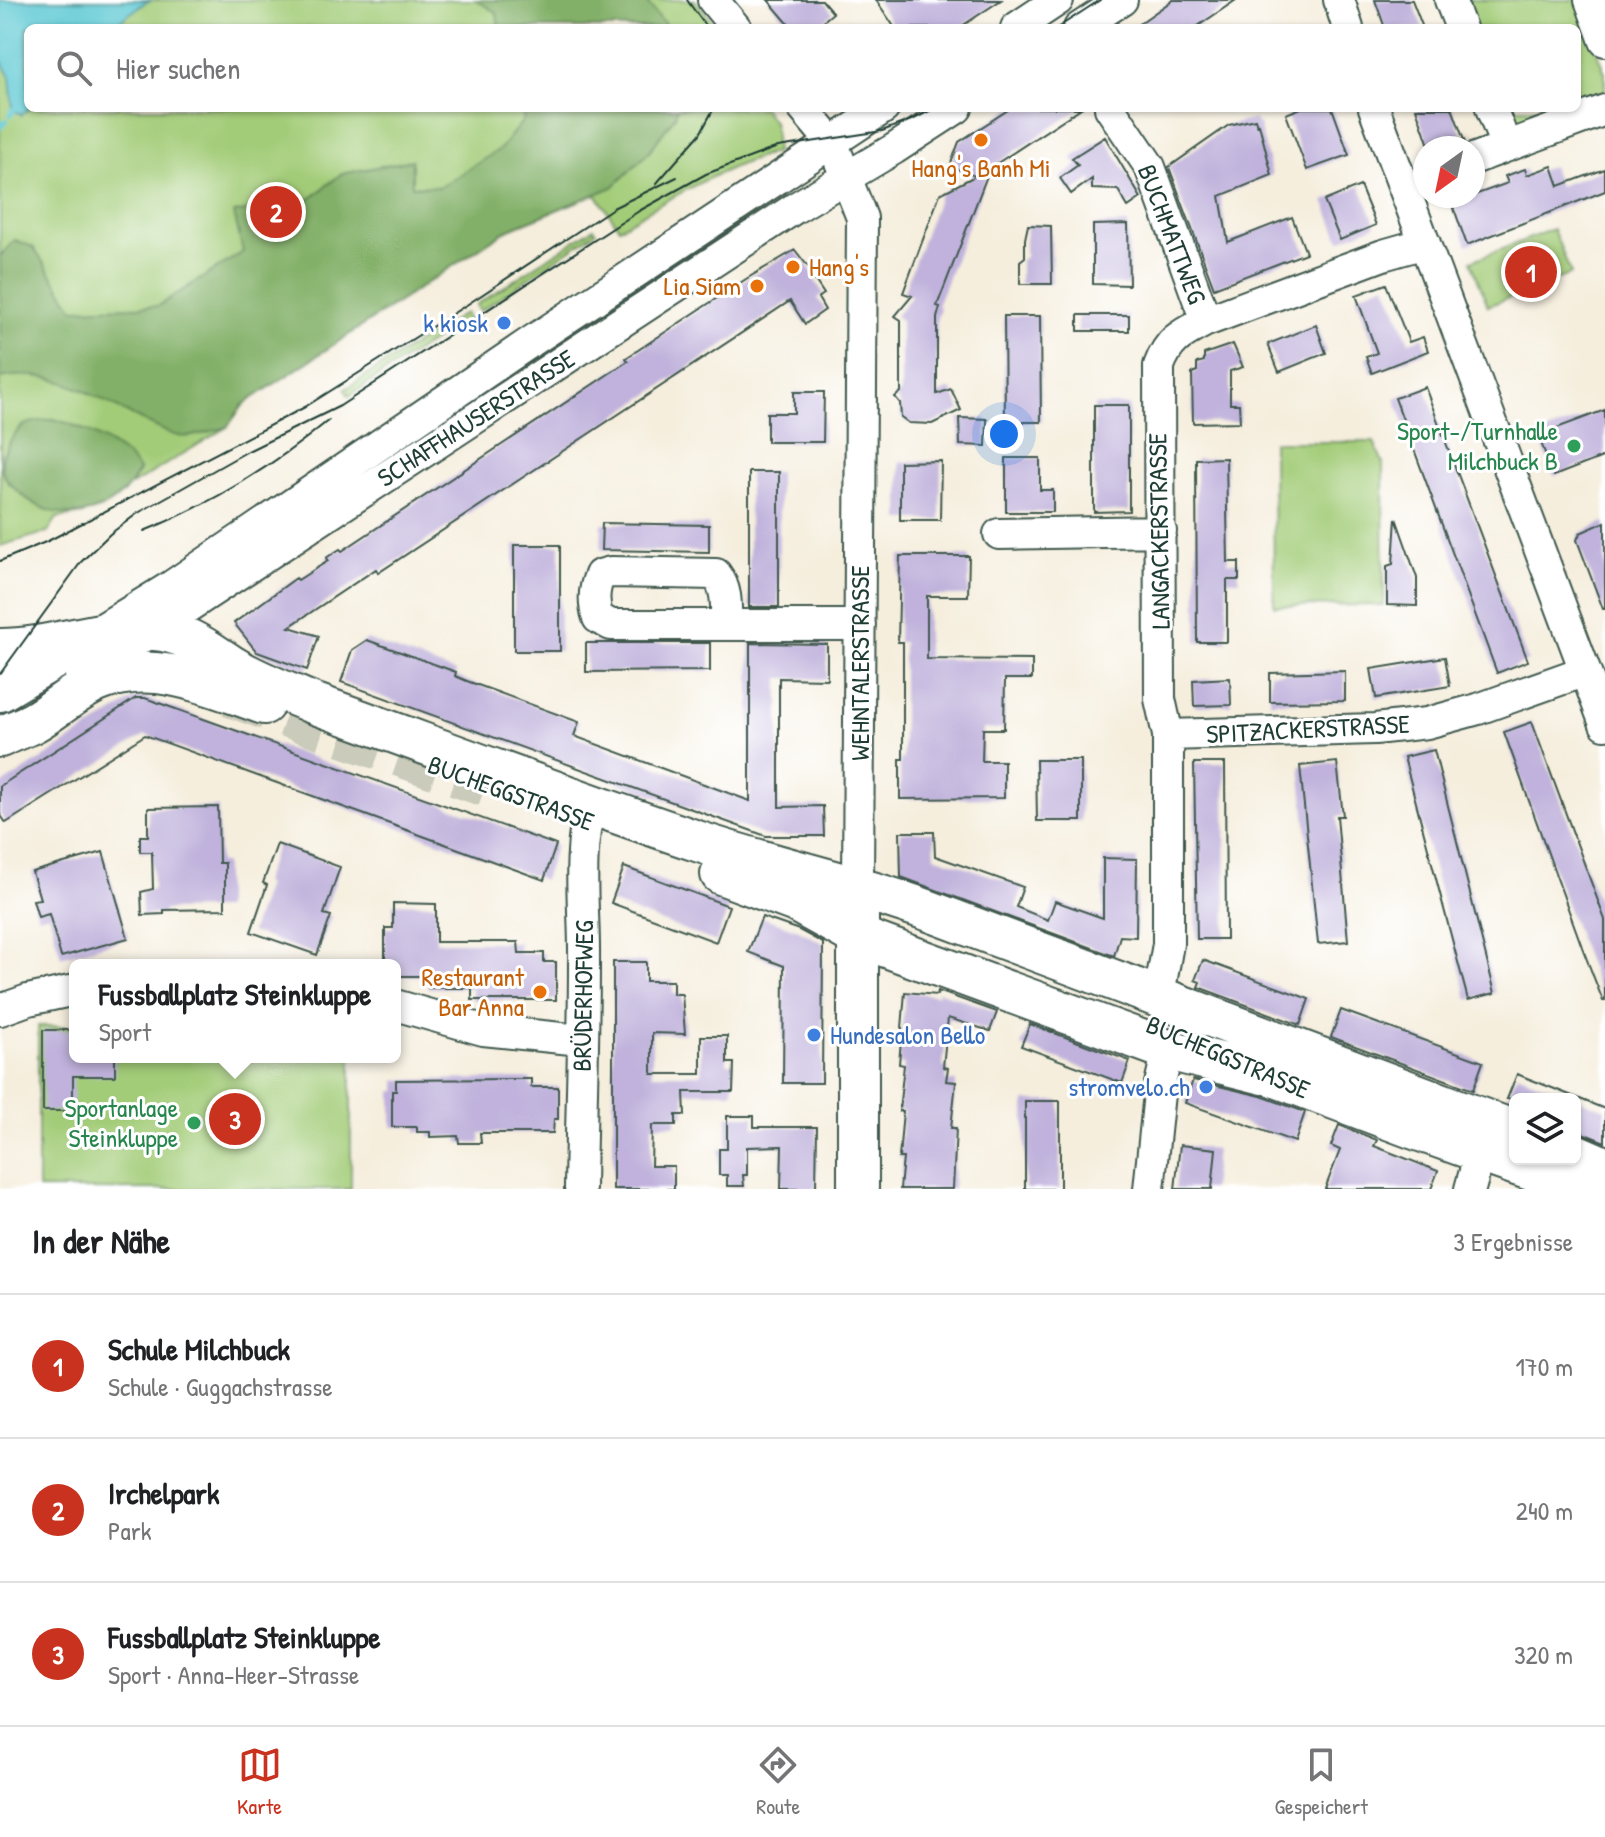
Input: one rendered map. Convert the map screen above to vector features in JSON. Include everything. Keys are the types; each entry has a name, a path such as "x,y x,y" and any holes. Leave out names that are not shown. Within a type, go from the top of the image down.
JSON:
{"main road":[{"name":"BUCHEGGSTRASSE","path":"0,649 154,630 184,636 264,683 589,812 796,902 857,936 1168,1050 1264,1074"},
{"name":"SCHAFFHAUSERSTRASSE","path":"7,718 92,636"},
{"name":"BUCHEGGSTRASSE","path":"7,718 34,722 103,679 134,673 155,673 199,681 589,812 917,906 1509,1129"},
{"name":"WEHNTALERSTRASSE","path":"858,887 858,1189"},
{"name":"BUCHEGGSTRASSE","path":"1488,1162 1170,1012 918,931 1163,1028 1264,1074 1488,1162 1550,1174 1596,1170"}],"street":[{"path":"713,0 733,24"},
{"path":"1022,24 1058,0"},
{"path":"1085,24 1122,0"},
{"path":"1339,0 1347,24"},
{"path":"1450,0 1459,24"},
{"path":"1590,0 1605,41"},
{"path":"1485,154 1605,110"},
{"name":"WEHNTALERSTRASSE","path":"806,112 833,144 862,218 858,887"},
{"name":"SCHAFFHAUSERSTRASSE","path":"92,636 170,587 532,341 878,112"},
{"name":"SCHAFFHAUSERSTRASSE","path":"7,718 154,630 847,176 951,112"},
{"name":"BUCHMATTWEG","path":"1113,112 1150,167 1206,321"},
{"path":"1376,112 1413,179"},
{"path":"1493,112 1506,146"},
{"path":"1419,208 1425,243 1605,724"},
{"name":"LANGACKERSTRASSE","path":"1159,995 1168,944 1168,735 1160,699 1159,366 1165,348 1179,335 1206,321 1383,255 1425,243"},
{"path":"999,534 1161,531"},
{"path":"209,651 208,620 216,589"},
{"path":"726,625 860,625"},
{"name":"SPITZACKERSTRASSE","path":"1168,735 1375,729 1427,723 1478,709 1585,671"},
{"path":"0,722 7,718"},
{"name":"BRÜDERHOFWEG","path":"580,1189 584,966 582,885 589,812"},
{"path":"0,1010 69,991"},
{"path":"401,1007 483,1030 581,1040"},
{"path":"1149,1189 1160,1084 1168,1050"}],"green space":[{"path":"0,0 695,0 715,24 24,24 24,112 766,112 774,123 776,152 715,176 619,228 596,194 507,230 244,404 227,427 132,485 139,470 8,482 43,506 61,512 84,514 57,518 48,532 0,546"},
{"path":"476,0 645,0 665,24 498,24 497,13"},
{"path":"1464,0 1577,0 1605,73 1605,101 1581,108 1581,24 1473,24"},
{"path":"521,112 676,112 649,152 613,187 507,230 244,404 227,427 184,437 167,432 62,382 22,375 0,378 0,256 15,240 33,247 74,309 158,306 243,252 234,213 310,199 341,174 412,160 412,186 440,187 500,149 524,119"},
{"path":"1505,112 1570,112 1512,130"},
{"path":"773,194 778,200 532,363 470,411 384,469 380,463 454,413 514,366"},
{"path":"594,228 596,232 480,311 476,305"},
{"path":"1553,229 1571,274 1488,306 1471,261"},
{"path":"465,313 468,318 349,396 345,389"},
{"path":"54,419 113,445 139,470 116,499 102,508 69,514 35,504 8,482 2,462 15,434 27,424"},
{"path":"1273,442 1374,442 1383,463 1384,605 1274,606"},
{"name":"Sportanlage Steinkluppe","path":"38,1026 69,1027 69,1063 351,1063 351,1189 38,1189"}],"water":[{"path":"0,0 153,0 116,24 24,24 25,112 22,115 13,110 10,77 0,59"}],"building":[{"path":"768,0 822,0 833,13 820,24 789,24"},
{"path":"876,0 1001,0 965,24 892,24"},
{"path":"1173,0 1236,0 1201,24 1139,24"},
{"path":"1375,0 1412,0 1421,24 1384,24"},
{"path":"1005,112 1075,112 990,168 937,306 940,307 937,318 937,394 951,389 961,410 932,424 909,423 901,417 900,403 895,397 901,392 901,320 895,316 912,296 903,293 940,194 975,176 950,166 959,142"},
{"path":"1333,112 1349,155 1307,170 1286,114"},
{"path":"1417,112 1453,112 1462,136 1426,136"},
{"path":"1255,119 1272,175 1220,196 1228,242 1292,217 1306,253 1214,288 1169,167 1229,125"},
{"path":"1105,137 1141,198 1128,207 1118,190 1092,189 1092,179 1071,194 1060,178 1078,165 1072,158"},
{"path":"1552,166 1559,186 1605,169 1605,191 1467,245 1454,208 1485,208 1485,191 1508,183 1505,176 1525,169 1527,175"},
{"path":"1360,186 1376,225 1340,240 1324,201"},
{"path":"1128,224 1129,285 1093,284 1093,225"},
{"path":"1028,225 1051,226 1052,284 1020,284 1020,261 1025,257"},
{"path":"795,250 817,278 814,279 824,294 818,298 825,310 805,324 790,301 378,573 376,569 289,627 319,636 307,670 257,652 234,623 296,578 298,580 328,561 326,558 340,549 342,551 628,361 626,358"},
{"path":"1386,284 1409,342 1423,337 1428,351 1372,373 1366,357 1377,353 1356,295"},
{"path":"1078,315 1129,315 1129,331 1078,331"},
{"path":"1004,316 1040,316 1041,422 1005,422"},
{"path":"1316,325 1326,353 1279,372 1268,344"},
{"path":"1233,344 1243,367 1230,371 1230,404 1239,404 1240,422 1193,423 1192,373 1197,371 1197,363 1204,361 1204,354"},
{"path":"1425,387 1528,661 1497,673 1395,398"},
{"path":"794,392 824,392 823,442 767,442 767,413 794,413"},
{"path":"1094,405 1129,405 1129,511 1094,512"},
{"name":"Sport-/Turnhalle Milchbuck B","path":"1605,410 1605,456 1554,476 1538,435"},
{"path":"959,418 987,419 986,446 960,445"},
{"path":"1006,458 1040,458 1040,490 1053,490 1053,512 1006,512"},
{"path":"1226,458 1228,562 1239,562 1239,580 1227,580 1227,642 1197,642 1196,459"},
{"path":"941,461 940,520 900,520 900,462"},
{"path":"749,472 779,472 779,607 749,607"},
{"path":"1396,518 1417,578 1417,606 1387,605 1387,566 1393,564"},
{"path":"1605,522 1603,609 1577,540 1580,533"},
{"path":"602,523 709,525 709,552 601,550"},
{"path":"514,545 560,545 560,651 514,651"},
{"path":"900,556 969,556 968,596 927,596 927,659 1032,660 1032,679 1005,679 1004,729 983,729 982,761 1004,761 1004,798 900,799 903,642 898,642"},
{"path":"367,640 579,722 574,736 750,801 750,643 827,644 827,679 779,678 779,807 823,806 824,836 766,836 341,682 352,650"},
{"path":"586,643 710,643 710,671 586,672"},
{"path":"1445,657 1450,686 1376,698 1371,669"},
{"path":"1345,671 1345,701 1270,702 1270,673"},
{"path":"1230,678 1231,705 1194,706 1193,680"},
{"path":"136,698 145,698 556,845 544,880 145,735 6,823 0,814 0,786"},
{"path":"1532,722 1605,920 1605,1001 1582,947 1504,732"},
{"path":"1434,750 1495,993 1468,1000 1404,757"},
{"path":"1036,760 1081,760 1081,821 1037,821"},
{"path":"1337,762 1343,816 1337,816 1348,941 1318,944 1300,766"},
{"path":"1194,763 1225,763 1226,939 1197,939"},
{"path":"218,807 219,863 225,863 225,909 164,910 164,914 142,915 141,892 153,889 152,852 140,852 140,836 148,836 148,808"},
{"path":"900,832 934,832 935,856 1023,887 1016,907 1048,920 1055,901 1103,918 1103,858 1137,859 1136,937 1120,936 1114,956 901,877"},
{"path":"277,844 340,867 324,914 331,916 317,955 251,932"},
{"path":"103,852 128,938 61,957 49,914 38,917 33,900 40,899 32,872"},
{"path":"624,867 729,906 716,942 611,903"},
{"path":"393,903 436,904 436,942 518,942 519,953 544,953 544,962 556,962 556,1000 472,1000 472,988 428,988 428,976 401,976 401,959 385,959 385,928 393,928"},
{"path":"762,917 799,930 823,943 822,1083 783,1083 784,966 748,952"},
{"path":"1203,960 1309,999 1300,1025 1198,987 1200,982 1195,980"},
{"path":"613,962 646,962 646,981 673,981 673,994 682,994 685,1034 652,1033 652,1074 701,1074 701,1036 727,1036 727,1063 734,1063 733,1092 684,1092 685,1115 676,1115 676,1125 652,1125 651,1166 674,1166 674,1189 613,1189"},
{"path":"938,991 997,1012 990,1031 948,1018 943,1067 948,1068 946,1081 956,1082 951,1128 956,1128 953,1189 900,1189 903,1111 899,1111 904,1065 899,1064 905,992 937,995"},
{"path":"1341,1010 1483,1062 1473,1090 1331,1037"},
{"path":"1030,1024 1130,1061 1122,1083 1021,1046"},
{"path":"43,1030 69,1030 69,1063 115,1063 115,1076 73,1076 73,1103 67,1103 67,1111 43,1111"},
{"path":"1517,1074 1565,1093 1509,1093"},
{"path":"531,1079 531,1087 558,1087 558,1119 554,1119 553,1133 480,1133 481,1143 459,1143 458,1136 430,1137 430,1132 417,1132 417,1127 392,1127 392,1091 396,1091 396,1080"},
{"path":"1193,1080 1261,1096 1305,1112 1295,1142 1185,1103"},
{"path":"1581,1099 1605,1109 1605,1142 1581,1132"},
{"path":"1025,1101 1060,1101 1060,1189 1025,1189"},
{"path":"727,1116 754,1116 754,1127 817,1127 816,1189 781,1189 782,1146 747,1147 744,1186 727,1186 727,1175 719,1175 719,1149 727,1149"},
{"path":"1339,1125 1377,1140 1374,1146 1438,1171 1431,1189 1325,1189 1340,1150 1331,1146"},
{"path":"1180,1145 1216,1149 1212,1189 1175,1189"}],"waterway":[{"path":"11,114 13,110"},
{"path":"0,127 6,121"}],"tunnel":[{"path":"229,697 485,787"}],"tram line":[{"path":"687,0 704,24"},
{"path":"1063,24 1100,0"},
{"path":"656,184 700,134 712,112"},
{"path":"0,674 81,562 138,513 248,451 340,406 639,211 706,174 778,147 882,131 927,112"},
{"path":"0,561 48,541 305,407 613,208 677,177"},
{"path":"144,531 194,509 241,483 329,420"}],"place":[{"name":"Hang's Banh Mi","path":"981,140"},
{"name":"Irchelpark","path":"276,212"},
{"name":"Hang's","path":"793,267"},
{"name":"Schule Milchbuck","path":"1531,272"},
{"name":"Lia Siam","path":"757,286"},
{"name":"k kiosk","path":"504,323"},
{"name":"Sport-/Turnhalle Milchbuck B","path":"1574,446"},
{"name":"Restaurant Bar Anna","path":"540,992"},
{"name":"Hundesalon Bello","path":"814,1035"},
{"name":"stromvelo.ch","path":"1206,1087"},
{"name":"Fussballplatz Steinkluppe","path":"235,1119"},
{"name":"Sportanlage Steinkluppe","path":"194,1123"}]}
